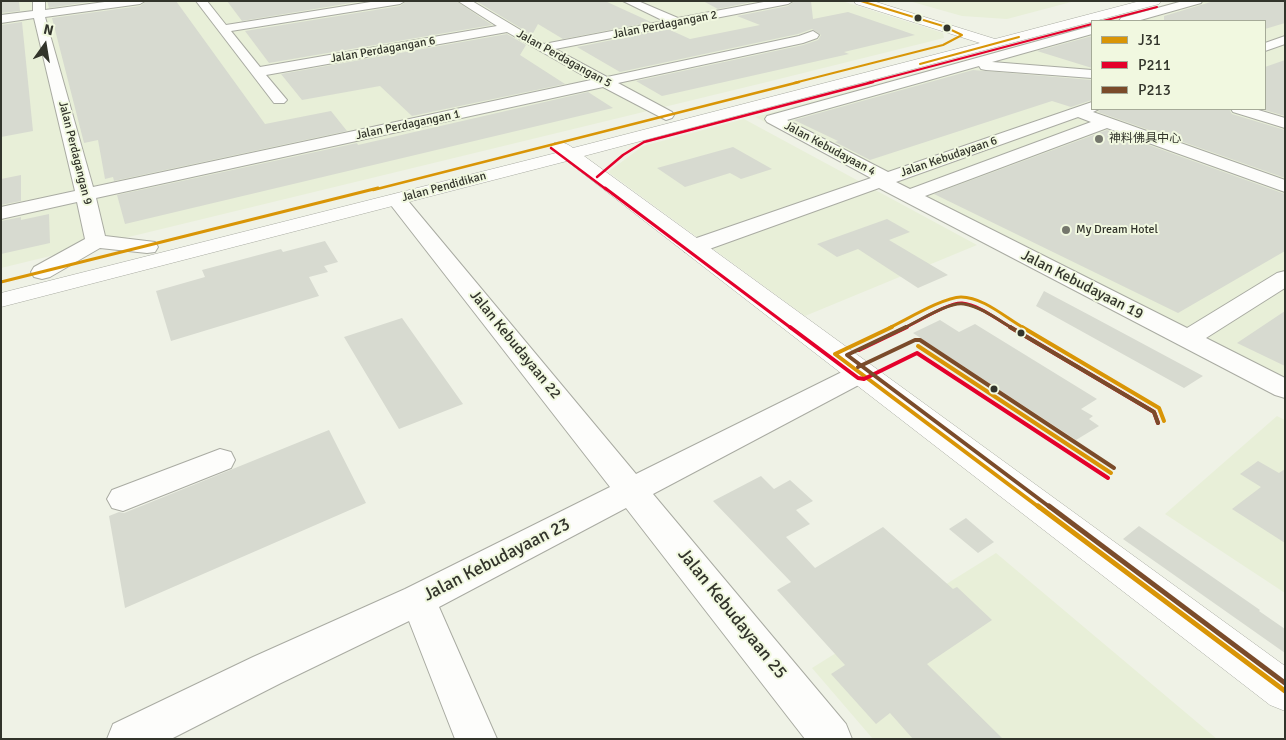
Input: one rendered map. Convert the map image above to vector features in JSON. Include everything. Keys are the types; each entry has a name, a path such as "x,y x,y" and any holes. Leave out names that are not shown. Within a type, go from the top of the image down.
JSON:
{"main road":[{"path":"860,1 943,26 962,35 942,45"},
{"path":"893,1 1005,37"},
{"name":"Jalan Pendidikan","path":"1095,20 1155,1"},
{"name":"Jalan Pendidikan","path":"1,282 562,149 641,136 886,73 1005,37 1122,11"},
{"name":"Jalan Pendidikan","path":"886,73 969,56 1091,21"},
{"path":"943,26 976,28"},
{"name":"Jalan Pendidikan","path":"1,300 397,200 666,115 942,45 976,28"},
{"path":"593,172 641,136"},
{"path":"562,149 1285,691"}],"street":[{"path":"1,20 39,8 140,1"},
{"path":"200,1 279,100"},
{"path":"222,29 400,1"},
{"name":"Jalan Perdagangan 5","path":"463,1 542,48 666,115"},
{"path":"628,1 679,23"},
{"name":"Jalan Perdagangan 2","path":"542,48 679,23 769,3 788,1"},
{"path":"1122,11 1197,1"},
{"name":"Jalan Perdagangan 9","path":"39,8 77,157 96,241"},
{"name":"Jalan Perdagangan 6","path":"257,72 508,28"},
{"name":"Jalan Kebudayaan 4","path":"884,180 773,119 968,65 1005,37 1091,30"},
{"name":"Jalan Perdagangan 1","path":"1,213 814,36"},
{"path":"1005,37 1091,66"},
{"path":"1266,47 1285,40"},
{"path":"968,65 1091,74"},
{"path":"1085,110 1108,122 1285,186"},
{"name":"Jalan Kebudayaan 6","path":"693,247 1085,110"},
{"path":"1242,110 1285,123"},
{"path":"908,196 1108,122"},
{"name":"Jalan Kebudayaan 19","path":"884,180 908,196 1285,389"},
{"name":"Jalan Kebudayaan 22","path":"397,200 632,490"},
{"path":"42,272 96,241 147,247"},
{"path":"1187,339 1285,278"},
{"name":"Jalan Kebudayaan 23","path":"128,739 267,670 418,600 861,373"},
{"path":"123,499 220,460"},
{"name":"Jalan Kebudayaan 25","path":"632,490 831,739"},
{"path":"418,600 476,739"}],"shaded area":[{"path":"1,1 842,1 943,33 944,38 1,268"},
{"path":"909,1 1075,1 1007,19 962,16"},
{"path":"1178,1 1285,1 1285,382 755,117 1091,25 1091,110 1266,110 1266,20 1108,20"},
{"path":"744,119 977,245 805,316 608,172 643,146"},
{"path":"1277,416 1285,420 1285,593 1165,514"},
{"path":"996,553 1217,739 873,739 812,668"}],"building":[{"path":"1,1 19,1 20,11 1,13"},
{"path":"47,1 96,1 49,8"},
{"path":"147,1 176,1 265,124 331,111 347,131 114,181 113,177 105,179 98,140 84,143 52,18 140,6"},
{"path":"227,1 363,1 242,21"},
{"path":"407,1 456,1 492,25 269,63 245,31 400,6"},
{"path":"476,1 605,1 651,22 563,39 538,24 532,35"},
{"path":"703,1 757,1 718,9"},
{"path":"795,1 811,1 813,19 848,12 915,35 844,52 849,54 662,96 636,81 803,45 818,40 821,35 812,29 798,34 620,72 577,47 668,29 690,39 760,25 737,16 788,6"},
{"path":"1214,1 1285,1 1285,23 1266,29 1266,20 1164,20 1164,16"},
{"path":"22,22 33,131 1,137 1,25"},
{"path":"507,34 526,45 520,55 565,84 412,116 380,86 302,100 281,74"},
{"path":"1091,36 1091,68 1037,51"},
{"path":"1285,60 1285,116 1264,110 1266,110 1266,67"},
{"path":"973,70 1091,80 1091,100 1071,107 1052,101 870,160 835,142 838,141 794,120"},
{"path":"588,92 613,108 125,224 117,195 357,143 358,145"},
{"path":"1100,110 1230,110 1232,114 1285,130 1285,178 1098,112"},
{"path":"1107,130 1285,194 1285,251 1178,313 934,194"},
{"path":"733,147 772,169 741,179 730,173 685,187 657,168"},
{"path":"21,175 21,201 1,205 1,179"},
{"path":"49,214 50,243 1,254 1,221 21,217 21,220"},
{"path":"887,219 910,232 889,240 948,275 918,288 858,249 837,257 817,244"},
{"path":"325,241 338,262 324,266 328,272 309,277 319,296 171,341 156,291 205,277 202,270 281,249 283,252"},
{"path":"1044,291 1203,376 1184,388 1036,306"},
{"path":"1285,311 1285,366 1237,343"},
{"path":"402,318 463,404 399,429 344,337"},
{"path":"940,320 959,332 975,324 1097,399 1081,409 1093,416 1089,419 1099,426 1076,440 913,333"},
{"path":"329,430 366,503 125,608 109,516 119,512 124,513"},
{"path":"1258,461 1279,473 1285,469 1285,543 1232,509 1261,487 1240,474"},
{"path":"761,476 774,489 790,480 813,501 796,510 810,524 786,537 815,568 883,527 953,589 957,587 992,620 927,664 1003,739 913,739 890,713 876,724 831,674 845,665 777,590 791,582 713,501"},
{"path":"966,518 994,542 978,553 949,529"},
{"path":"1139,526 1285,629 1285,653 1123,539"}],"transit line":[{"name":"J31","path":"1,282 147,247 943,45 962,35 943,26 861,1"},
{"name":"P211","path":"1107,20 1157,7"},
{"name":"P211","path":"597,177 623,155 644,142 1091,24"},
{"name":"J31","path":"920,64 1019,37"},
{"name":"P211","path":"551,148 858,378 864,379 917,353 1108,478"},
{"name":"J31","path":"835,354 950,299 962,297 980,302 1159,408 1164,421"},
{"name":"P211","path":"859,350 952,305 962,303 978,308 1154,412 1158,423"},
{"name":"P213","path":"1158,423 1154,412 978,308 962,303 952,305 847,355 1285,683"},
{"name":"P213","path":"858,367 915,340 920,340 1114,468"},
{"name":"J31","path":"918,346 1111,473"},
{"name":"J31","path":"835,354 1285,691"}],"place":[{"name":"神料佛具中心","path":"1099,139"},
{"name":"My Dream Hotel","path":"1066,230"}]}
